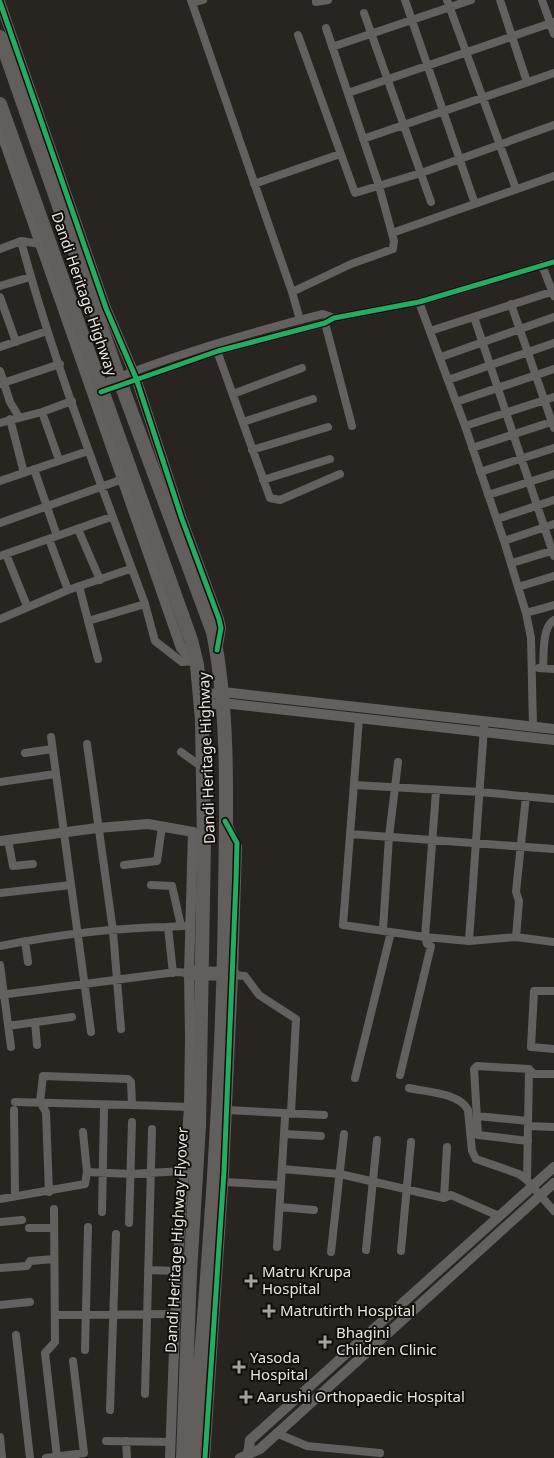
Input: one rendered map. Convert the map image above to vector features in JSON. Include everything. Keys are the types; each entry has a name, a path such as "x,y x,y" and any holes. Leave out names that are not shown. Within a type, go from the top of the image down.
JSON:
{"highway":[{"name":"Dandi Heritage Highway","path":"0,37 127,377 213,632 217,650 223,698 229,974 221,1037"},
{"name":"Dandi Heritage Highway","path":"0,104 191,640 200,701 203,771 203,815 195,973 200,1024"},
{"path":"195,973 229,974"},
{"path":"221,1037 231,1022"},
{"name":"Dandi Heritage Highway Flyover","path":"183,1458 200,1024"},
{"name":"Dandi Heritage Highway Flyover","path":"193,1458 217,1140 221,1037"}],"street":[{"path":"203,0 192,1 300,320"},
{"path":"316,0 316,2 328,0"},
{"path":"404,0 475,204"},
{"path":"332,47 412,20 449,3 471,0"},
{"path":"500,0 527,82"},
{"path":"542,0 552,23 554,34"},
{"path":"0,2 106,308 127,377"},
{"path":"449,3 516,189"},
{"path":"364,13 373,33 431,202"},
{"path":"348,93 552,23"},
{"path":"292,292 351,264 393,249 392,233 379,186 326,28"},
{"path":"298,35 355,193 421,173 554,126"},
{"path":"363,139 554,73"},
{"path":"0,129 181,648 195,659"},
{"path":"254,184 340,154"},
{"path":"392,233 554,176"},
{"path":"0,248 21,241 40,244"},
{"path":"21,241 47,330 130,569 145,604 157,643 182,662 195,659"},
{"path":"216,347 325,323 334,318 418,302 554,262"},
{"path":"430,330 511,304 553,293 542,265"},
{"path":"0,286 30,277"},
{"path":"0,297 16,342"},
{"path":"418,302 441,356 512,564 526,613 531,638 533,727"},
{"path":"472,448 553,424 543,400 511,304"},
{"path":"100,388 127,377 300,320 324,314 334,318"},
{"path":"474,316 553,552 512,564"},
{"path":"441,356 554,317"},
{"path":"325,323 352,426"},
{"path":"0,347 47,330"},
{"path":"448,380 554,343"},
{"path":"216,347 270,498 275,501 340,474"},
{"path":"2,383 60,364"},
{"path":"233,394 302,368"},
{"path":"456,402 554,369"},
{"path":"0,370 2,383 18,417"},
{"path":"465,426 554,397"},
{"path":"243,422 313,399"},
{"path":"0,423 42,412 72,401"},
{"path":"42,412 59,460"},
{"path":"10,419 24,473"},
{"path":"252,450 328,427"},
{"path":"480,472 554,448"},
{"path":"0,482 88,451"},
{"path":"263,480 330,459"},
{"path":"34,469 68,590"},
{"path":"488,495 554,474"},
{"path":"0,522 101,485 123,479"},
{"path":"497,519 554,500"},
{"path":"26,606 3,555 112,517"},
{"path":"504,541 554,524"},
{"path":"78,529 100,580"},
{"path":"0,619 26,606 130,569"},
{"path":"518,587 554,576"},
{"path":"79,586 98,658"},
{"path":"88,621 145,604"},
{"path":"526,613 554,605"},
{"path":"543,668 548,624 554,620"},
{"path":"545,644 554,645"},
{"path":"532,668 554,669"},
{"path":"200,701 223,698 554,729"},
{"path":"276,704 359,719 484,734 554,740"},
{"path":"359,719 342,925 426,937 469,940 516,937 554,942"},
{"path":"469,940 485,723"},
{"path":"51,737 91,1032"},
{"path":"86,744 113,930 121,1029"},
{"path":"25,753 52,749"},
{"path":"180,752 203,771"},
{"path":"355,1078 387,930 390,838 398,762"},
{"path":"0,782 55,774"},
{"path":"354,785 396,789 480,792 554,799"},
{"path":"400,1076 431,946 428,944 426,937 431,841 436,791"},
{"path":"516,937 519,901 516,892 526,796"},
{"path":"33,864 13,866 4,840 97,828 148,824 190,832 194,835 185,926"},
{"path":"124,865 157,861 163,828"},
{"path":"350,834 554,850"},
{"path":"0,893 71,885"},
{"path":"151,885 172,886 185,926 195,973 177,1271 170,1458"},
{"path":"0,946 113,930 185,926"},
{"path":"168,927 173,973"},
{"path":"25,941 28,962"},
{"path":"0,965 2,995 11,1047"},
{"path":"2,995 173,973 195,973"},
{"path":"205,1458 223,1182 231,1022 229,974 246,976 259,995 296,1019 288,1116 284,1134 278,1247"},
{"path":"554,990 534,991 531,1047 554,1049"},
{"path":"8,1026 72,1017"},
{"path":"35,1022 37,1045"},
{"path":"190,1037 200,1024"},
{"path":"528,1141 479,1137 474,1068 477,1066 529,1068 534,1074 554,1074"},
{"path":"529,1068 528,1141 530,1184"},
{"path":"50,1192 46,1112 40,1102 42,1079 48,1075 128,1079 131,1082 132,1105"},
{"path":"409,1088 454,1098 465,1104 468,1110 472,1152 476,1159 512,1171 530,1184 554,1211"},
{"path":"14,1102 188,1108"},
{"path":"14,1110 15,1195"},
{"path":"102,1212 104,1110"},
{"path":"226,1110 288,1116 324,1115"},
{"path":"476,1116 554,1127"},
{"path":"129,1223 132,1122"},
{"path":"145,1394 152,1129"},
{"path":"0,1199 15,1195 50,1192 85,1184 87,1172 83,1132"},
{"path":"284,1134 320,1136"},
{"path":"331,1252 344,1134"},
{"path":"366,1250 377,1140"},
{"path":"401,1251 412,1142"},
{"path":"444,1198 447,1148"},
{"path":"244,1456 250,1440 499,1216 530,1184 554,1167"},
{"path":"282,1169 340,1174 444,1198 451,1196 499,1216"},
{"path":"87,1172 131,1174 184,1171"},
{"path":"223,1182 280,1185"},
{"path":"244,1456 260,1449 554,1183"},
{"path":"280,1207 314,1210"},
{"path":"54,1209 54,1344 46,1349 45,1353 57,1457"},
{"path":"0,1222 22,1220"},
{"path":"85,1350 88,1227"},
{"path":"29,1228 54,1228"},
{"path":"110,1410 116,1234"},
{"path":"0,1268 27,1266 30,1261 35,1259 54,1259"},
{"path":"148,1270 177,1271"},
{"path":"422,1285 432,1294"},
{"path":"0,1305 30,1302"},
{"path":"55,1315 176,1314"},
{"path":"16,1335 30,1458"},
{"path":"46,1458 84,1453 73,1360"},
{"path":"276,1433 307,1446 380,1453"},
{"path":"0,1437 2,1458"},
{"path":"106,1441 171,1442"},
{"path":"126,1442 127,1458"}],"cycle path":[{"path":"0,2 106,308 136,378 182,519 219,619 221,628 217,650"},
{"path":"101,392 218,351 325,323 334,318 419,302 554,262"},
{"path":"205,1458 224,1172 236,881 237,843 225,821"}],"place":[{"name":"Matru Krupa Hospital","path":"251,1281"},
{"name":"Matrutirth Hospital","path":"269,1311"},
{"name":"Bhagini Children Clinic","path":"325,1342"},
{"name":"Yasoda Hospital","path":"239,1367"},
{"name":"Aarushi Orthopaedic Hospital","path":"246,1397"}]}
